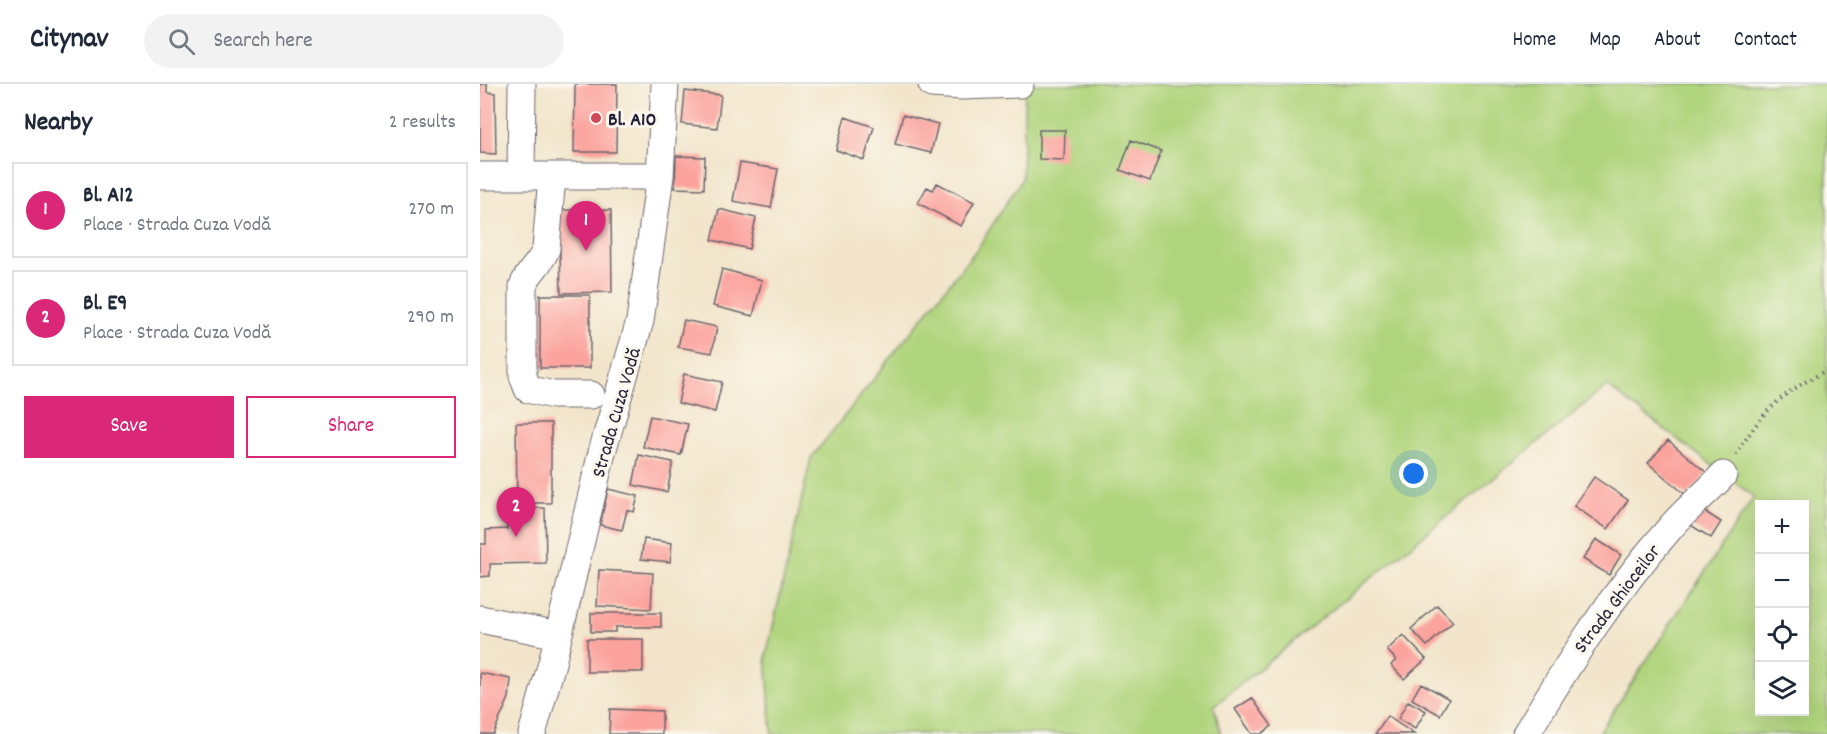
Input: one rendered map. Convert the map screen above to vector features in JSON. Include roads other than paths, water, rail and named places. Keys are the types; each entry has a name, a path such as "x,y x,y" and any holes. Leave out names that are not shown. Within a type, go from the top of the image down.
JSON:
{"street":[{"path":"521,176 522,84"},
{"name":"Strada Cuza Vodă","path":"532,734 602,453 640,321 660,176 665,84"},
{"path":"932,84 962,86 1020,84"},
{"path":"480,176 660,176"},
{"path":"552,176 546,249 542,261 526,276 523,285 523,376 528,389 539,394 591,395"},
{"name":"Strada Ghioceilor","path":"1526,734 1572,658 1615,597 1672,525 1723,475"},
{"path":"480,619 558,635"}],"place":[{"name":"Bl. A10","path":"596,118"},
{"name":"Bl. A12","path":"586,251"},
{"name":"Bl. E9","path":"516,537"}]}
